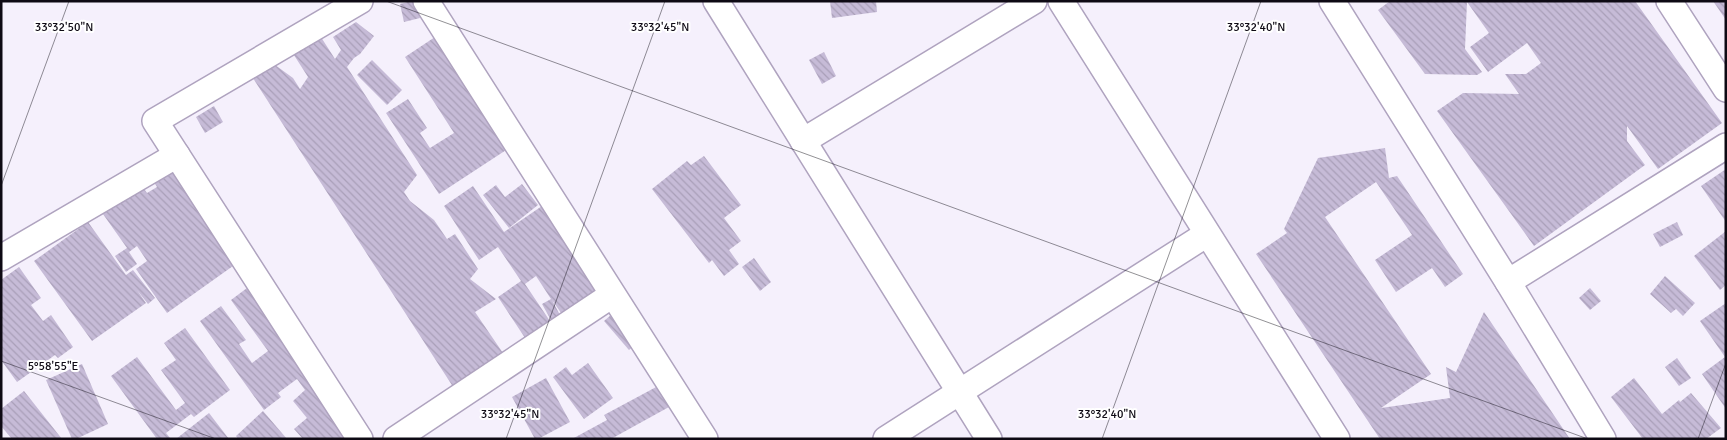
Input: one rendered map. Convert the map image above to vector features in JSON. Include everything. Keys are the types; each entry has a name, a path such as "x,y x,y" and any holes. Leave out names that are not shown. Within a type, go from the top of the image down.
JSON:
{"street":[{"path":"360,1 156,121 360,439"},
{"path":"426,1 705,439"},
{"path":"716,1 988,439"},
{"path":"803,140 1034,1"},
{"path":"1061,1 1337,439"},
{"path":"1332,1 1508,282 1603,439"},
{"path":"1669,1 1726,89"},
{"path":"1508,282 1726,146"},
{"path":"1,258 177,155"},
{"path":"886,439 1207,234"},
{"path":"396,439 612,295"}],"building":[{"path":"416,1 420,18 404,22 400,4"},
{"path":"830,1 876,1 877,12 832,18"},
{"path":"1390,1 1635,1 1722,123 1658,169 1627,126 1627,141 1645,165 1534,246 1437,111 1463,93 1519,94 1505,74 1526,74 1541,63 1527,43 1488,72 1470,47 1489,33 1467,2 1465,49 1482,72 1477,75 1425,74 1378,10"},
{"path":"1713,1 1726,1 1726,20"},
{"path":"356,22 374,36 347,67 417,175 404,192 410,201 434,220 447,239 455,234 478,269 470,279 496,299 475,312 505,356 459,396 251,75 271,62 293,78 300,89 308,77 292,52 319,34 335,59 341,50 333,37"},
{"path":"441,33 514,145 439,194 386,113 408,99 427,128 420,133 430,148 454,133 405,57"},
{"path":"824,52 836,76 822,84 809,60"},
{"path":"372,60 402,90 387,105 357,75"},
{"path":"214,106 223,122 205,133 196,117"},
{"path":"1385,148 1389,178 1397,176 1463,274 1445,287 1432,268 1396,292 1375,260 1412,235 1376,182 1325,217 1431,374 1381,408 1450,398 1446,367 1456,372 1484,312 1570,439 1380,439 1256,254 1287,233 1284,229 1318,158"},
{"path":"704,156 741,205 724,218 741,241 729,250 739,264 724,276 712,260 709,263 652,189 687,161 691,165"},
{"path":"182,162 247,256 167,313 136,269 147,261 137,246 129,252 137,264 126,272 115,256 127,248 98,207 137,179 147,193 157,187 154,182"},
{"path":"1726,169 1726,222 1701,186"},
{"path":"522,184 538,205 509,228 483,195 496,185 505,197"},
{"path":"473,186 504,232 542,206 599,290 571,327 552,300 561,317 552,322 542,304 551,299 536,276 525,284 556,330 531,347 498,297 521,281 498,247 479,260 444,206"},
{"path":"88,222 126,275 133,270 155,298 148,304 137,290 146,303 92,341 34,261"},
{"path":"1677,222 1683,235 1660,247 1653,234"},
{"path":"1726,231 1726,285 1720,290 1694,256"},
{"path":"754,258 771,282 760,291 742,267"},
{"path":"19,267 41,298 31,305 43,321 51,315 73,347 58,358 55,355 17,382 1,360 1,280"},
{"path":"1665,276 1695,303 1683,316 1676,309 1671,313 1650,294"},
{"path":"251,285 352,439 303,439 294,429 307,418 293,401 305,390 297,379 278,393 281,397 264,410 200,321 221,306 246,340 239,344 252,363 268,351 231,300"},
{"path":"1590,288 1601,301 1590,310 1579,298"},
{"path":"1726,303 1726,409 1702,374 1725,357 1700,321"},
{"path":"619,308 645,337 629,350 604,321"},
{"path":"185,328 230,390 194,417 191,414 166,433 171,439 157,439 111,376 137,357 176,410 185,403 161,370 176,360 164,343"},
{"path":"1677,358 1691,378 1679,386 1665,367"},
{"path":"588,363 613,398 584,419 553,377 566,367 572,375"},
{"path":"82,364 108,424 76,439 72,439 46,380"},
{"path":"546,378 570,422 535,439 512,397"},
{"path":"1634,378 1662,414 1691,393 1721,428 1706,439 1643,439 1611,397"},
{"path":"658,386 669,407 611,439 572,439 607,420 604,415"},
{"path":"24,391 62,439 12,439 1,426 1,409"},
{"path":"263,411 287,439 238,439 236,436"},
{"path":"209,413 229,439 176,439"}]}
